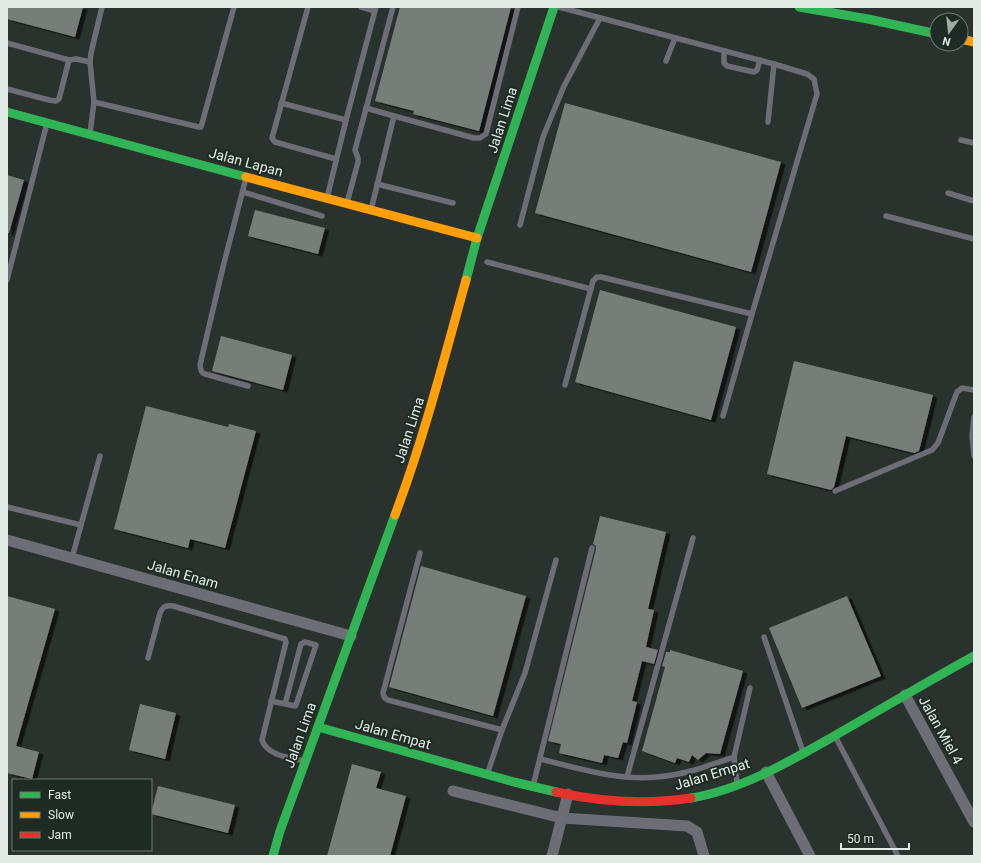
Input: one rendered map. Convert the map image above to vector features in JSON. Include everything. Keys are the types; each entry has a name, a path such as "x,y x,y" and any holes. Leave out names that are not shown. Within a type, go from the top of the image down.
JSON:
{"street":[{"name":"Jalan Lima","path":"273,856 280,831 417,451 437,386 477,238 554,7"},
{"path":"799,7 868,19 929,32"},
{"path":"826,7 868,19"},
{"name":"Jalan Lapan","path":"7,112 246,178 477,238"},
{"name":"Jalan Enam","path":"7,540 351,636"},
{"name":"Jalan Empat","path":"318,727 532,788 606,802 639,804 672,801 703,795 737,784 766,772 973,658"},
{"name":"Jalan Miel 4","path":"904,695 974,822"},
{"path":"766,772 810,856"},
{"path":"453,791 562,818 687,826 697,832 704,856"},
{"path":"552,856 568,794"}],"lane":[{"path":"89,134 94,102 90,62 102,7"},
{"path":"94,102 201,127 234,7"},
{"path":"308,7 272,140 336,159"},
{"path":"327,198 376,9 360,7"},
{"path":"347,204 358,162 358,158 354,150 394,7"},
{"path":"366,108 474,138 482,138 486,134 488,128 518,7"},
{"path":"559,7 774,64 807,74 814,80 817,94 723,416"},
{"path":"520,225 543,137 564,86 600,18"},
{"path":"666,61 676,38"},
{"path":"7,43 69,60 76,59 90,62"},
{"path":"724,51 724,63 727,66 754,72 757,70 760,60"},
{"path":"7,89 56,101 59,99 69,60"},
{"path":"768,122 774,64"},
{"path":"281,103 346,120"},
{"path":"371,210 394,116"},
{"path":"7,280 47,122"},
{"path":"961,140 974,143"},
{"path":"246,178 200,366 202,373 248,386"},
{"path":"377,184 453,203"},
{"path":"242,192 322,216"},
{"path":"948,193 974,201"},
{"path":"886,216 974,238"},
{"path":"488,262 591,289"},
{"path":"565,386 593,281 597,277 752,314"},
{"path":"835,491 932,450 938,443 957,392 962,388 974,390"},
{"path":"974,417 972,436 974,456"},
{"path":"72,558 100,456"},
{"path":"7,507 81,525"},
{"path":"627,777 693,538"},
{"path":"532,788 592,548"},
{"path":"420,553 383,693 384,696 388,700 502,730"},
{"path":"487,775 502,730 525,673 556,560"},
{"path":"148,658 160,613 162,608 165,606 173,606 282,637 286,642 262,740 264,745 276,754 305,762"},
{"path":"764,637 804,752"},
{"path":"271,701 285,704 295,706 297,704 316,645 304,642 301,644 285,704"},
{"path":"737,784 734,757 750,688"},
{"path":"834,735 898,856"},
{"path":"540,759 594,772 627,777 657,777 693,771 734,757"}],"building":[{"path":"7,7 83,7 75,37 7,19"},
{"path":"400,7 511,7 479,131 413,114 414,111 375,101"},
{"path":"565,103 781,162 751,272 535,213"},
{"path":"7,175 24,180 9,233 7,233"},
{"path":"255,210 325,228 318,254 248,236"},
{"path":"600,290 736,327 711,420 575,382"},
{"path":"221,336 292,355 283,390 212,371"},
{"path":"794,361 933,395 919,451 914,453 846,436 834,487 831,490 767,474"},
{"path":"146,406 228,427 229,424 256,431 225,548 190,539 188,548 114,529"},
{"path":"600,516 666,532 648,609 654,610 646,647 658,650 654,664 642,661 632,701 637,702 627,743 623,742 618,758 604,755 602,763 559,753 561,744 548,741 596,549 596,546 593,544"},
{"path":"421,566 526,596 493,716 389,687"},
{"path":"7,596 55,609 16,746 39,752 32,779 7,773"},
{"path":"847,596 881,676 802,708 769,628"},
{"path":"670,650 743,671 720,754 706,753 698,760 692,755 689,762 677,758 675,763 642,751 665,667 662,666 666,652 670,652"},
{"path":"140,704 176,713 165,759 129,750"},
{"path":"352,764 381,772 376,788 406,796 390,856 327,856"},
{"path":"158,786 235,805 228,833 152,814"}],"traffic: fast":[{"path":"466,280 477,238 554,7"},
{"path":"799,7 868,19 929,32"},
{"path":"7,112 246,177"},
{"path":"273,856 280,831 395,515"},
{"path":"691,798 727,789 780,766 974,656"},
{"path":"318,727 514,782 556,792"}],"traffic: slow":[{"path":"969,41 974,42"},
{"path":"246,177 477,238"},
{"path":"395,515 415,457 442,369 466,280"}],"traffic: jam":[{"path":"556,792 606,800 640,802 691,798"}]}
